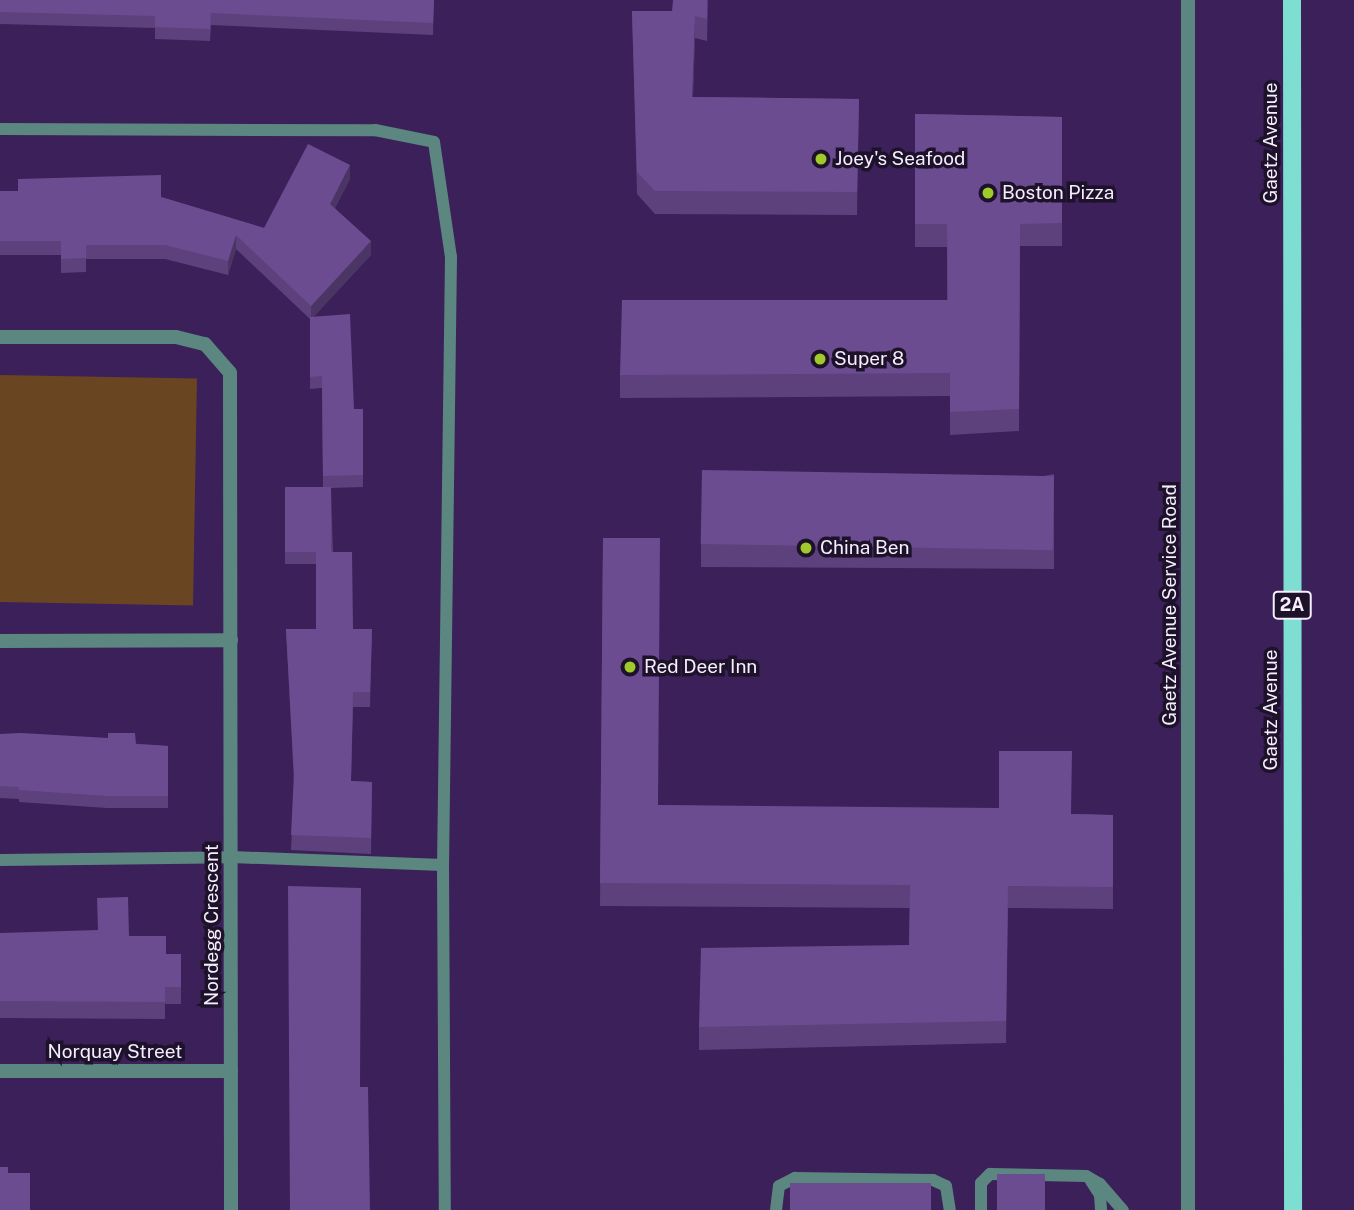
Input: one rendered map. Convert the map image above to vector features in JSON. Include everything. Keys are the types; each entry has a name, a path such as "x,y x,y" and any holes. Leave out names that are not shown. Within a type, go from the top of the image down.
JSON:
{"main road":[{"name":"Gaetz Avenue","path":"1292,0 1293,1210"}],"street":[{"name":"Gaetz Avenue Service Road","path":"1188,0 1188,1210"},
{"name":"Nordegg Crescent","path":"0,337 176,337 205,344 224,363 231,386 231,1210"},
{"path":"0,641 231,640"},
{"name":"Norquay Street","path":"0,1071 231,1072"}],"lane":[{"path":"0,129 375,130 434,142 451,257 443,865 445,1210"},
{"path":"0,860 232,857 443,865"},
{"path":"981,1210 981,1183 990,1174 1087,1177 1101,1184 1123,1210"},
{"path":"1087,1177 1100,1195 1101,1210"},
{"path":"776,1210 779,1186 794,1178 933,1180 946,1186 950,1210"}],"shaded area":[{"path":"0,375 197,378 193,605 0,602"}],"building":[{"path":"0,0 434,0 433,23 211,13 210,29 155,27 155,16 0,12"},
{"path":"673,0 707,0 707,19 695,16 692,97 859,99 857,192 655,191 637,172 632,11 672,11"},
{"path":"915,114 1062,117 1062,223 1020,224 1019,409 950,412 950,373 620,375 622,300 948,300 947,224 915,224"},
{"path":"308,144 350,165 330,204 371,241 311,306 236,235 228,261 165,245 86,245 86,258 61,259 61,241 0,241 0,191 18,191 18,179 161,175 161,197 264,228"},
{"path":"350,314 354,409 363,409 363,475 323,476 322,376 310,377 310,317"},
{"path":"702,470 1054,476 1053,550 701,544"},
{"path":"285,487 331,487 331,552 285,552"},
{"path":"603,538 660,538 658,805 999,808 999,751 1072,751 1071,814 1113,815 1113,887 1008,886 1006,1021 699,1027 701,948 909,945 910,885 600,883"},
{"path":"316,552 352,552 353,629 372,629 370,692 353,692 351,781 372,782 371,838 291,835 294,773 286,629 316,629"},
{"path":"108,733 135,733 136,744 168,746 168,796 107,796 19,790 19,787 0,786 0,734 108,738"},
{"path":"288,886 361,888 360,1087 368,1087 370,1210 290,1210"},
{"path":"128,897 129,936 166,936 166,954 181,954 181,987 165,987 165,1002 0,1001 0,933 98,930 97,898"},
{"path":"0,1167 8,1167 8,1173 30,1173 30,1210 0,1210"},
{"path":"997,1174 1045,1174 1045,1210 997,1210"},
{"path":"790,1183 931,1183 931,1210 790,1210"}],"place":[{"name":"Joey's Seafood","path":"821,159"},
{"name":"Boston Pizza","path":"988,193"},
{"name":"Super 8","path":"820,359"},
{"name":"China Ben","path":"806,548"},
{"name":"Red Deer Inn","path":"630,667"}]}
